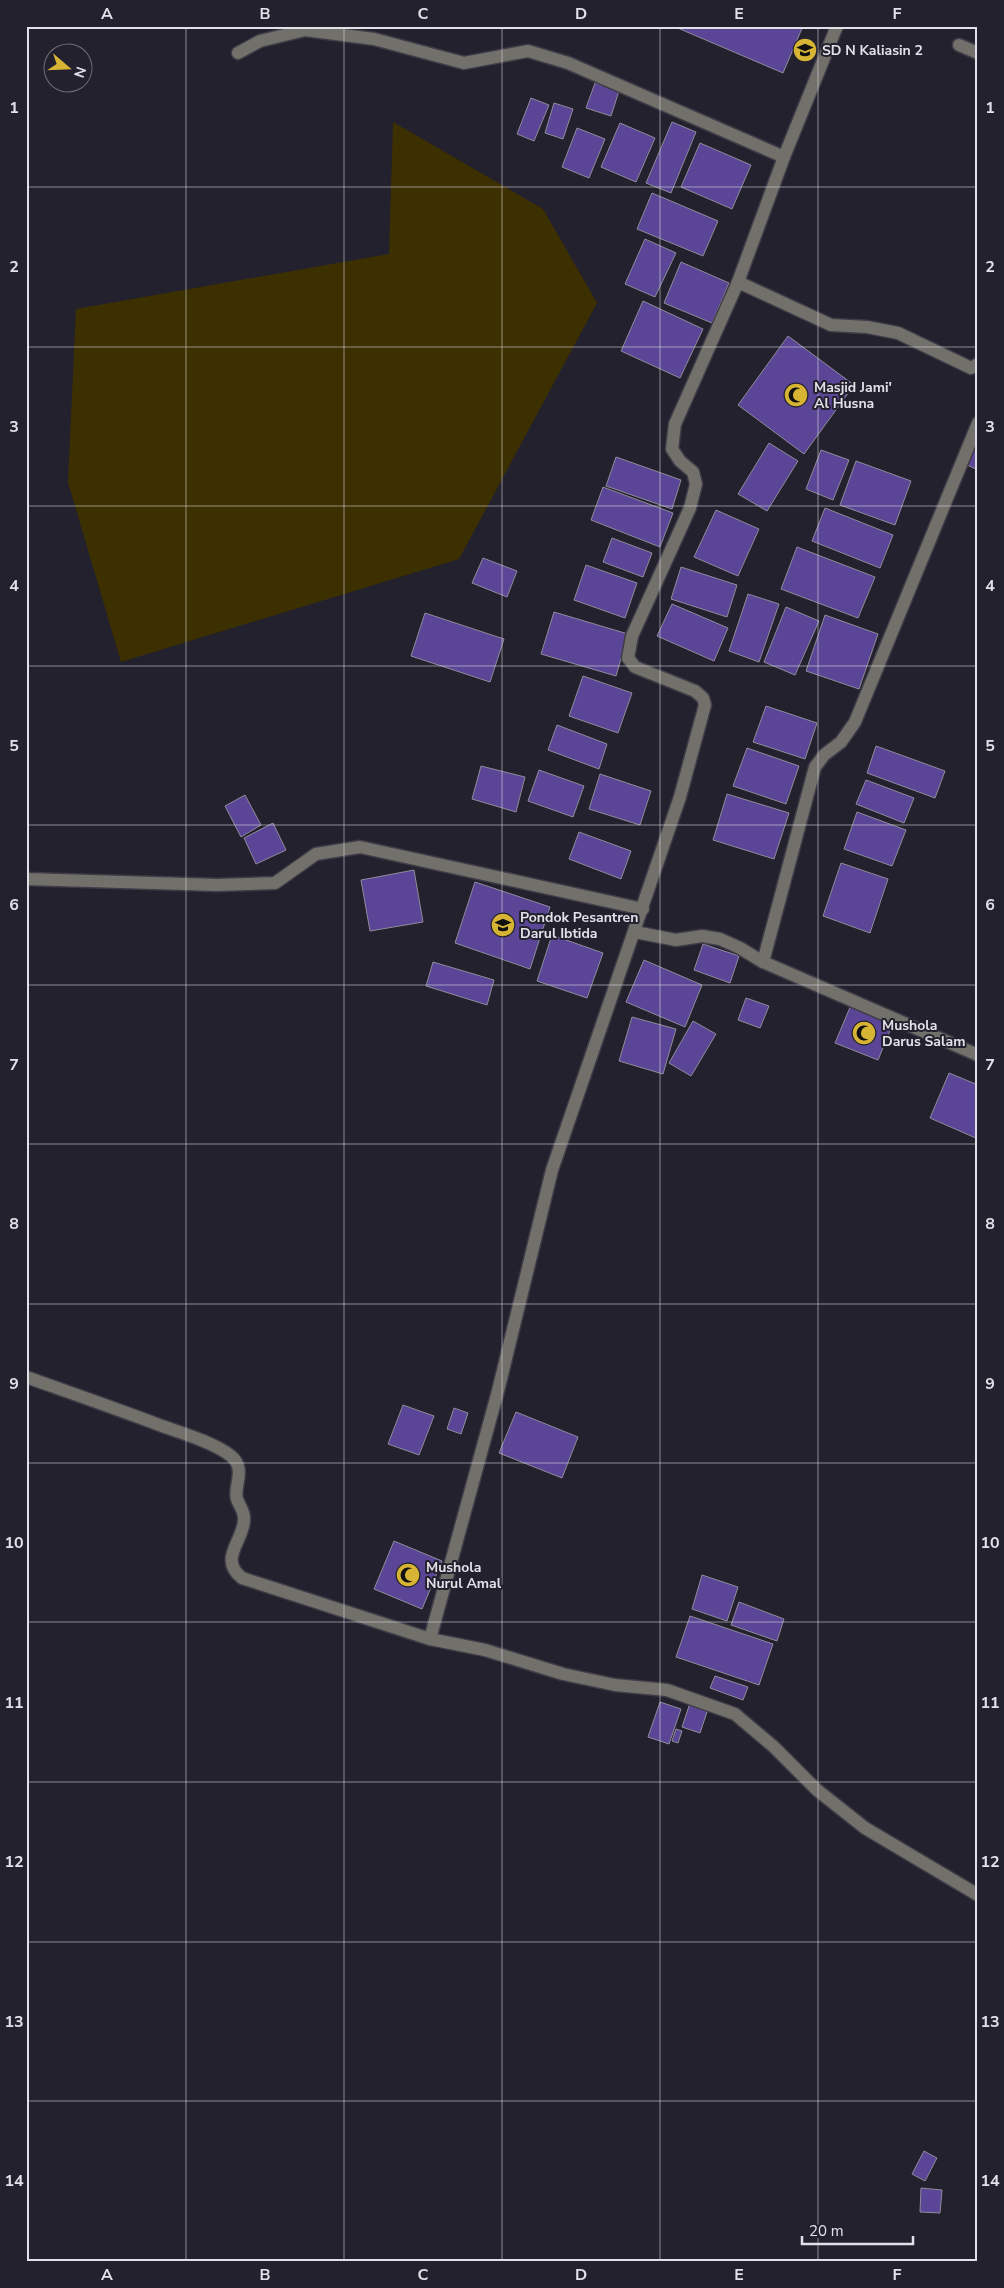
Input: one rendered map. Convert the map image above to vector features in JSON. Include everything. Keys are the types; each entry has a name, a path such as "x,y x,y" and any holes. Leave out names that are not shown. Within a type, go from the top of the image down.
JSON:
{"street":[{"path":"430,1638 498,1391 552,1170 680,797 705,706 703,698 695,691 635,667 628,658 632,636 690,508 696,484 693,472 680,461 672,449 676,424 738,282 784,157 837,26"},
{"path":"238,53 260,41 305,30 374,39 464,63 528,51 568,63 784,157"},
{"path":"960,45 978,53"},
{"path":"738,282 831,325 867,327 898,333 970,368 978,364"},
{"path":"763,962 815,767 824,755 841,742 856,722 978,423"},
{"path":"26,879 217,885 275,883 316,854 360,847 642,909"},
{"path":"635,932 676,940 702,936 720,939 763,962 978,1055"},
{"path":"26,1376 198,1439 232,1456 238,1468 236,1498 243,1508 244,1520 232,1554 232,1563 233,1571 242,1578 430,1638 485,1650 563,1674 615,1685 667,1690 735,1714 774,1747 817,1790 865,1828 978,1895"}],"shaded area":[{"path":"393,122 543,209 597,303 459,559 121,662 68,482 76,309 389,254"}],"building":[{"path":"673,26 803,26 783,73"},
{"path":"595,83 619,91 611,116 586,108"},
{"path":"531,98 549,105 534,141 517,134"},
{"path":"554,103 573,109 563,139 545,133"},
{"path":"672,122 696,132 671,193 646,183"},
{"path":"620,123 655,138 636,182 601,167"},
{"path":"577,128 605,139 589,178 562,167"},
{"path":"700,143 751,165 732,209 681,187"},
{"path":"652,193 718,221 703,256 637,229"},
{"path":"645,239 676,253 655,297 625,284"},
{"path":"681,262 729,283 712,323 664,303"},
{"path":"643,301 703,329 680,378 621,351"},
{"name":"Masjid Jami' Al Husna","path":"788,336 854,385 804,454 738,405"},
{"path":"978,440 978,470 967,465"},
{"path":"769,443 798,461 767,511 738,494"},
{"path":"821,450 849,460 833,500 806,489"},
{"path":"616,457 681,480 672,509 606,486"},
{"path":"856,461 911,481 895,525 840,505"},
{"path":"603,487 673,513 660,547 591,520"},
{"path":"825,508 893,535 880,568 812,541"},
{"path":"716,510 759,529 738,576 694,557"},
{"path":"612,538 652,553 643,577 603,562"},
{"path":"797,547 875,577 858,618 781,589"},
{"path":"483,558 517,571 507,597 472,583"},
{"path":"586,565 637,583 625,618 574,600"},
{"path":"681,567 737,585 727,617 671,599"},
{"path":"748,594 779,604 759,662 729,651"},
{"path":"672,604 728,628 714,661 657,636"},
{"path":"786,607 819,621 795,675 764,662"},
{"path":"554,612 628,634 616,676 541,654"},
{"path":"425,613 504,639 490,682 411,656"},
{"path":"825,615 878,634 859,689 806,671"},
{"path":"583,676 632,693 618,733 569,716"},
{"path":"766,706 817,723 805,759 753,742"},
{"path":"557,725 607,744 599,769 548,750"},
{"path":"876,746 945,771 935,798 867,773"},
{"path":"747,748 799,766 786,804 733,786"},
{"path":"481,766 525,777 516,812 472,799"},
{"path":"539,770 584,786 573,817 528,801"},
{"path":"600,774 651,791 640,825 589,809"},
{"path":"866,780 914,798 904,823 856,804"},
{"path":"727,794 789,813 774,859 713,840"},
{"path":"245,795 261,825 241,837 225,806"},
{"path":"857,812 906,830 892,866 844,849"},
{"path":"273,823 286,850 256,864 244,838"},
{"path":"579,832 631,851 621,879 569,859"},
{"path":"841,863 888,879 870,933 823,916"},
{"path":"414,870 423,922 370,931 361,880"},
{"name":"Pondok Pesantren Darul Ibtida","path":"475,882 550,907 530,969 455,943"},
{"path":"552,935 603,953 587,998 537,981"},
{"path":"703,944 739,956 730,983 694,970"},
{"path":"644,960 702,985 685,1027 626,1002"},
{"path":"433,962 494,980 487,1005 426,986"},
{"path":"746,998 769,1006 760,1028 738,1020"},
{"name":"Mushola Darus Salam","path":"851,1005 893,1023 878,1060 835,1043"},
{"path":"632,1017 676,1029 663,1074 619,1061"},
{"path":"693,1021 716,1034 691,1076 669,1063"},
{"path":"949,1073 978,1085 978,1139 930,1118"},
{"path":"403,1405 434,1416 419,1455 388,1444"},
{"path":"454,1408 468,1413 461,1434 447,1429"},
{"path":"516,1412 578,1437 562,1478 499,1453"},
{"name":"Mushola Nurul Amal","path":"394,1541 442,1561 422,1609 374,1589"},
{"path":"702,1575 738,1587 727,1621 692,1609"},
{"path":"739,1602 784,1619 777,1641 731,1625"},
{"path":"690,1616 773,1644 759,1685 676,1657"},
{"path":"715,1676 748,1687 743,1700 710,1688"},
{"path":"660,1702 681,1709 669,1744 648,1737"},
{"path":"690,1703 708,1709 700,1733 682,1727"},
{"path":"676,1729 682,1731 678,1743 672,1741"},
{"path":"924,2151 937,2158 925,2181 912,2174"},
{"path":"921,2188 942,2190 940,2213 920,2212"}],"place":[{"name":"SD N Kaliasin 2","path":"805,50"},
{"name":"Masjid Jami' Al Husna","path":"796,395"},
{"name":"Pondok Pesantren Darul Ibtida","path":"503,925"},
{"name":"Mushola Darus Salam","path":"864,1033"},
{"name":"Mushola Nurul Amal","path":"408,1575"}]}
